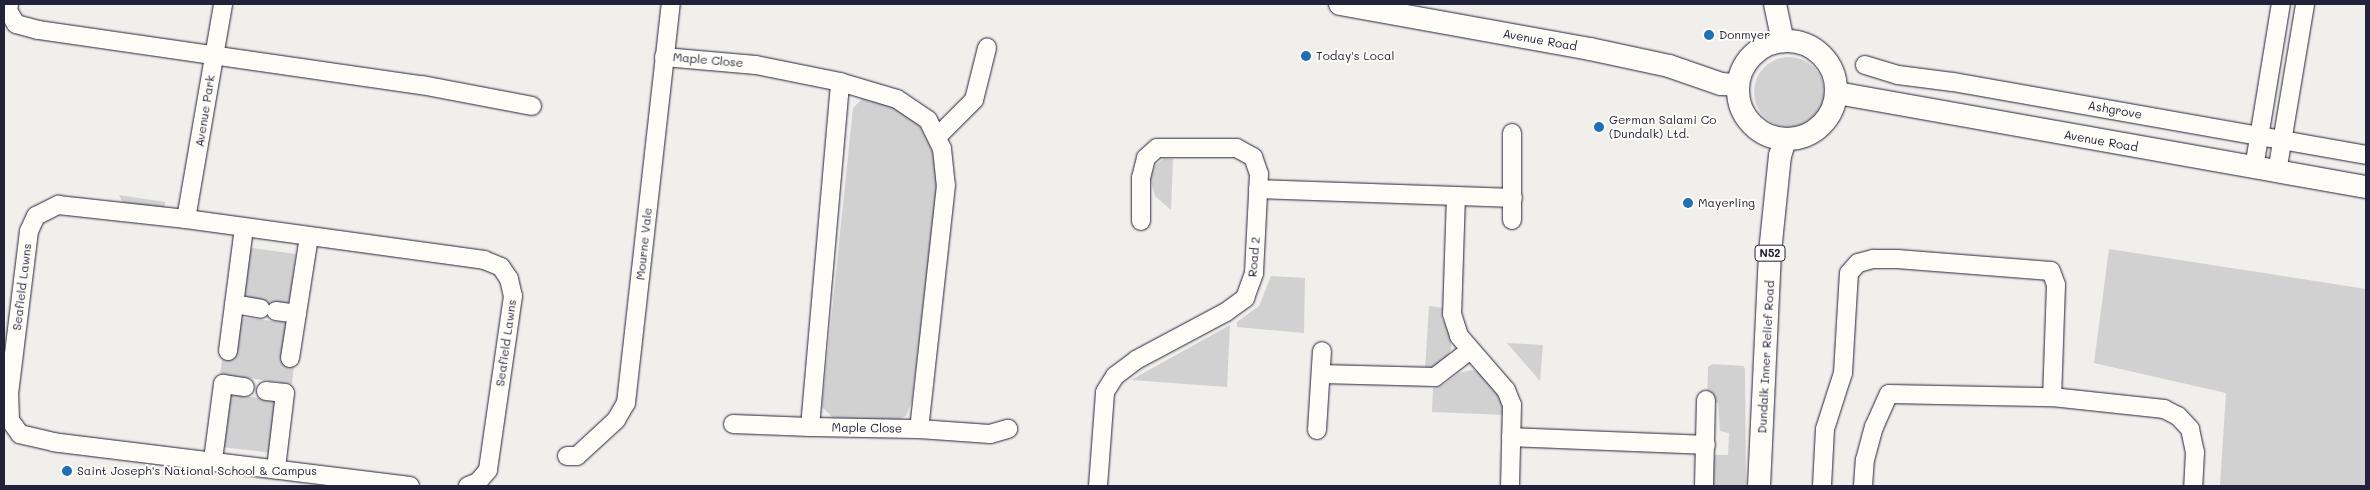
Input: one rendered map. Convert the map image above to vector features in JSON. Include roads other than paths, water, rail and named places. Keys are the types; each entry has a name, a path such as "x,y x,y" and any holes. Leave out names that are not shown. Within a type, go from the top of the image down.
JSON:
{"main road":[{"name":"Avenue Road","path":"1343,4 1598,51 1669,66 1722,84 1738,85"},
{"path":"1775,4 1783,41"},
{"path":"1783,41 1810,47 1822,55 1830,66 1837,93 1826,122 1814,132 1785,140 1770,137 1756,128 1745,116 1739,101 1738,85 1748,60 1770,44 1783,41"},
{"name":"Avenue Road","path":"1837,93 2366,187"},
{"name":"Dundalk Inner Relief Road","path":"1760,486 1770,252 1780,156 1785,140"}],"street":[{"path":"9,4 8,11 16,24 38,30 422,85 532,106"},
{"name":"Avenue Park","path":"186,219 224,4"},
{"name":"Mourne Vale","path":"567,456 577,456 616,420 626,403 671,4"},
{"path":"2254,168 2281,4"},
{"path":"2278,172 2305,4"},
{"path":"938,136 974,100 987,48"},
{"name":"Maple Close","path":"664,57 756,65 840,82 881,93 910,106 928,120 938,136 946,185 919,429 733,424"},
{"name":"Ashgrove","path":"1865,65 1898,75 1953,82 2366,155"},
{"path":"810,427 840,82"},
{"path":"1512,133 1512,220"},
{"name":"Road 2","path":"1098,486 1105,392 1115,376 1136,360 1226,312 1245,298 1254,273 1259,174 1253,157 1237,148 1157,148 1146,158 1141,178 1141,221"},
{"path":"1258,189 1513,198"},
{"path":"1456,196 1451,306 1459,336 1469,351 1506,390 1512,405 1510,486"},
{"name":"Seafield Lawns","path":"410,486 212,460 54,442 20,434 10,420 9,394 29,231 36,216 58,205 186,219 484,260 501,267 509,279 513,296 488,470 478,482 468,486"},
{"path":"228,352 244,228"},
{"path":"290,358 309,237"},
{"path":"1822,486 1825,430 1843,373 1849,273 1858,263 1873,259 1897,259 2051,272 2056,285 2052,398"},
{"path":"234,304 297,314"},
{"path":"1317,430 1322,351"},
{"path":"1321,374 1435,377 1469,351"},
{"path":"212,460 223,384 245,387"},
{"path":"266,391 285,393 276,469"},
{"path":"1863,486 1865,460 1872,435 1889,394 2052,398 2164,409 2178,416 2190,429 2195,452 2193,486"},
{"path":"1704,486 1706,400"},
{"path":"919,429 990,434 1008,429"},
{"path":"1511,437 1706,445"}],"place":[{"name":"Donmyer","path":"1709,35"},
{"name":"Today's Local","path":"1306,56"},
{"name":"German Salami Co (Dundalk) Ltd.","path":"1599,127"},
{"name":"Mayerling","path":"1688,203"},
{"name":"Saint Joseph's National School & Campus","path":"67,471"}]}
